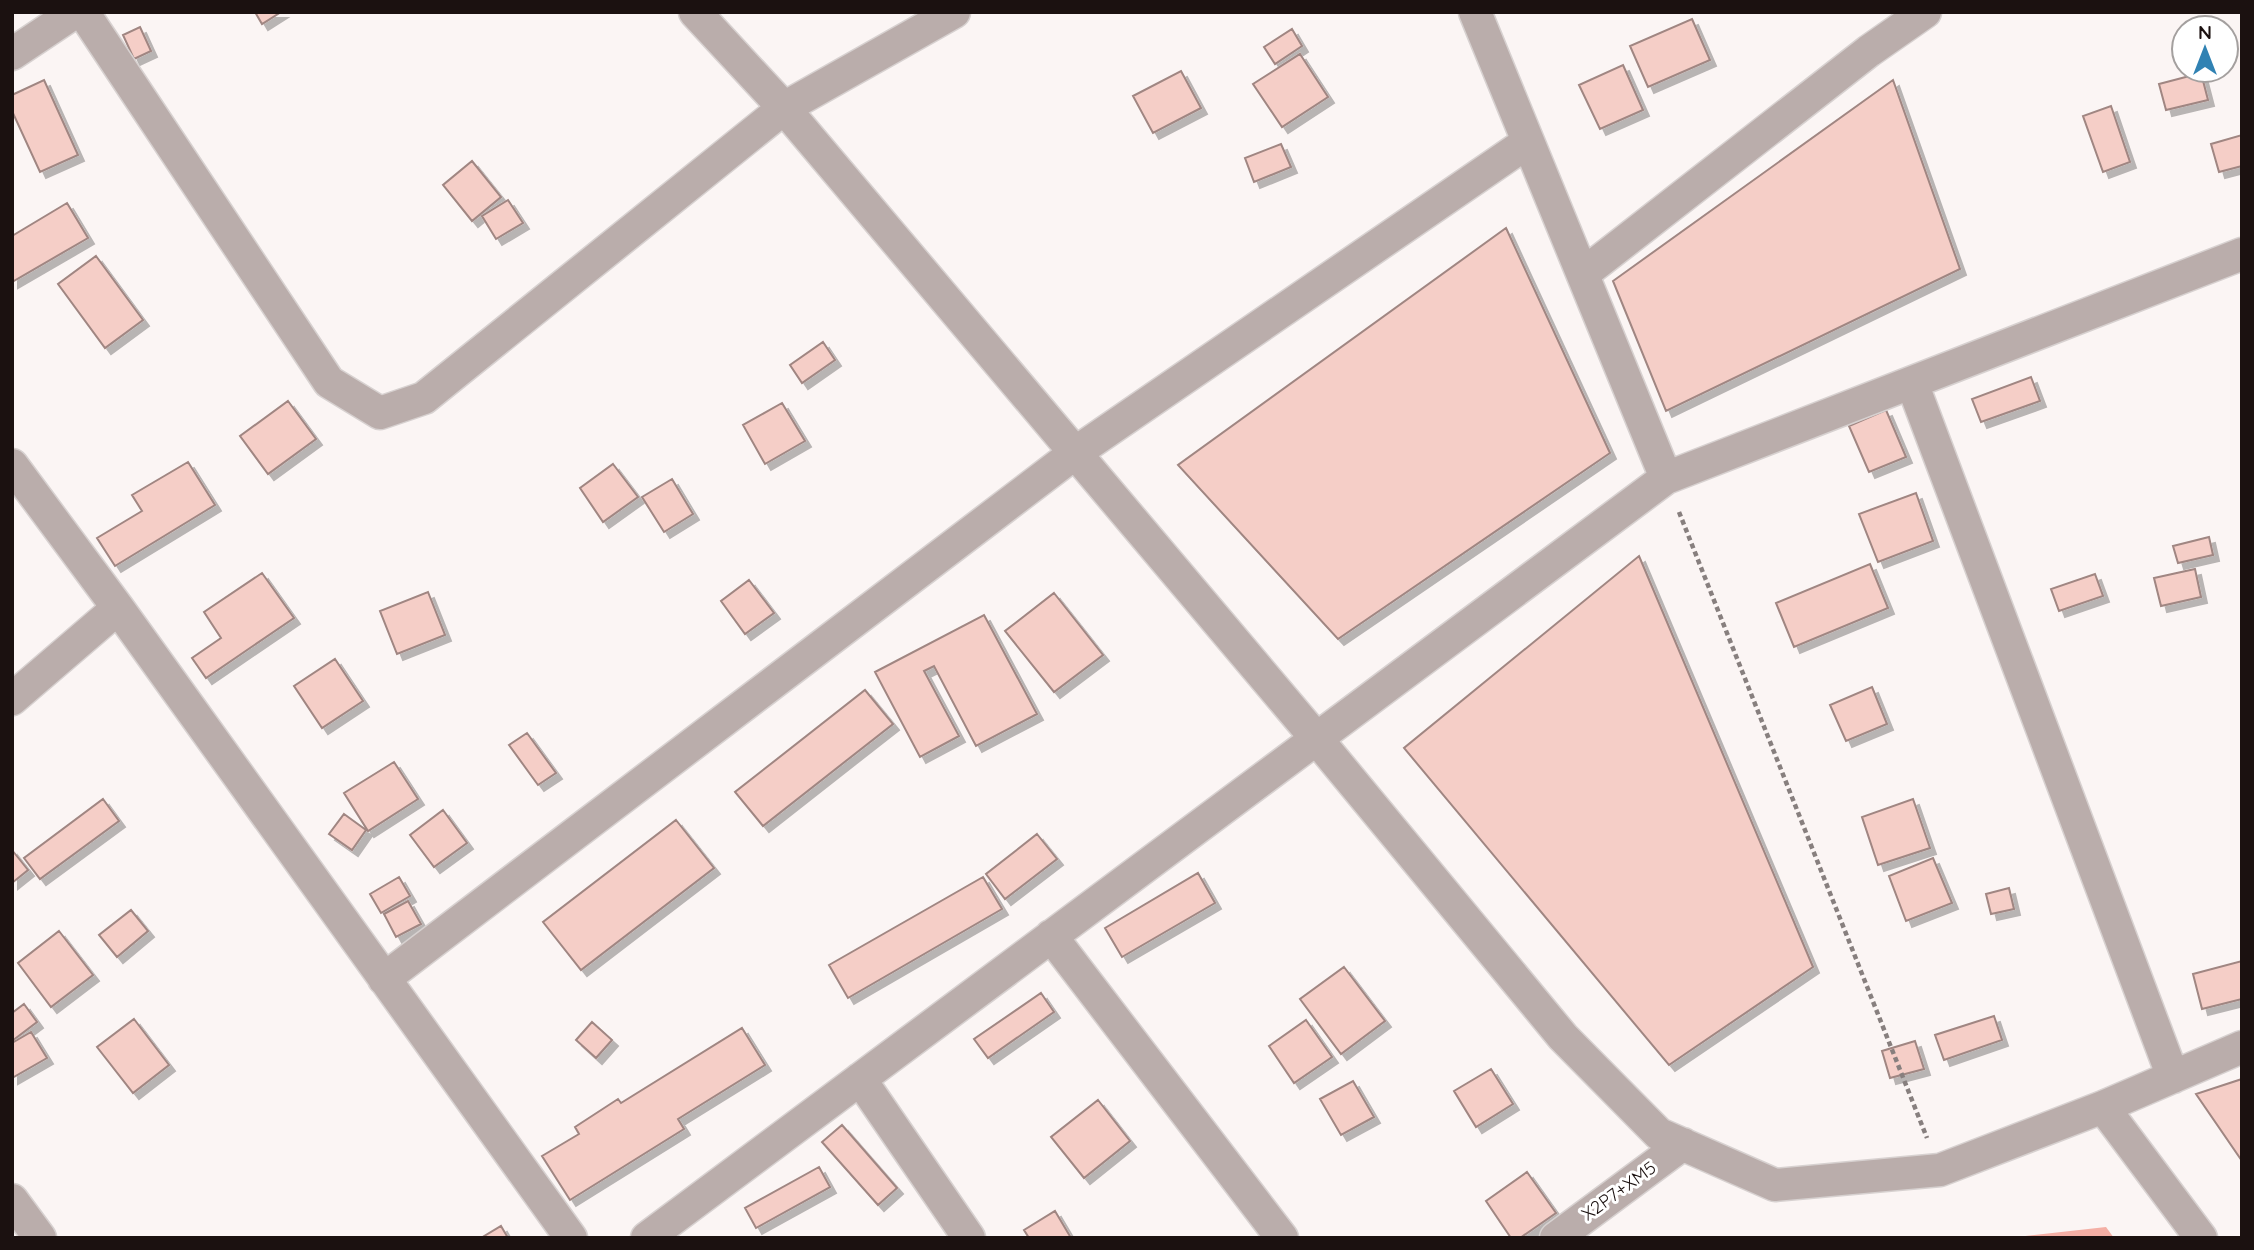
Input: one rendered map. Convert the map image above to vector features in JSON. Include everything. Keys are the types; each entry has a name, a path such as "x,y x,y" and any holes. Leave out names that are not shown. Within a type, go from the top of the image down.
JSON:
{"street":[{"path":"12,54 75,12"},
{"path":"83,12 329,382 380,412 424,398 784,108 954,12"},
{"path":"695,12 784,108 1316,738 1563,1037 1659,1133 1774,1185 1940,1170 2103,1107 2242,1047"},
{"path":"1475,12 1666,478"},
{"path":"1583,274 1869,51 1925,12"},
{"path":"384,979 1075,453 1528,142"},
{"path":"647,1238 1666,478 2242,254"},
{"path":"1912,383 2173,1077"},
{"path":"12,465 571,1238"},
{"path":"12,699 118,608"},
{"path":"1051,936 1282,1238"},
{"path":"860,1079 969,1238"},
{"path":"2103,1107 2201,1238"},
{"name":"X2P7+XM5","path":"1556,1238 1682,1144"},
{"path":"12,1200 40,1238"}],"path":[{"path":"1666,478 1940,1170"}],"shaded area":[{"path":"2106,1227 2114,1238 2008,1238"}],"building":[{"path":"255,12 281,12 262,24"},
{"path":"1692,19 1710,60 1648,87 1630,46"},
{"path":"140,27 151,51 134,59 123,35"},
{"path":"1292,29 1302,46 1275,64 1264,47"},
{"path":"1300,54 1328,97 1282,127 1253,84"},
{"path":"1623,65 1643,110 1600,129 1579,85"},
{"path":"1181,71 1201,108 1153,133 1133,96"},
{"path":"44,80 78,155 40,172 12,111 12,95"},
{"path":"1893,80 1960,269 1666,411 1613,281"},
{"path":"2170,81 2170,84 2204,84 2208,100 2166,110 2159,84"},
{"path":"2111,106 2130,162 2103,172 2083,116"},
{"path":"2242,135 2242,166 2219,172 2211,144"},
{"path":"1281,144 1291,167 1254,182 1245,158"},
{"path":"472,161 501,197 472,221 443,185"},
{"path":"508,200 523,223 496,239 482,216"},
{"path":"67,203 88,238 12,282 12,236"},
{"path":"1506,228 1610,453 1338,639 1178,465"},
{"path":"96,256 143,320 105,348 58,284"},
{"path":"823,342 835,360 802,383 790,365"},
{"path":"2031,377 2040,401 1981,422 1972,399"},
{"path":"288,401 316,439 268,474 240,436"},
{"path":"782,403 805,441 765,464 743,425"},
{"path":"1886,410 1906,457 1869,472 1849,426"},
{"path":"188,462 215,505 115,566 97,538 142,511 132,495"},
{"path":"613,464 638,497 603,522 580,488"},
{"path":"672,479 693,514 664,532 642,497"},
{"path":"1916,493 1933,541 1878,562 1859,514"},
{"path":"2209,537 2213,555 2178,563 2173,546"},
{"path":"1639,556 1813,967 1669,1065 1404,748"},
{"path":"1870,564 1888,608 1794,647 1776,603"},
{"path":"2195,569 2201,597 2161,606 2154,578"},
{"path":"262,573 294,618 206,678 192,658 221,638 204,612"},
{"path":"2095,574 2103,596 2059,611 2051,589"},
{"path":"749,580 774,613 745,634 721,601"},
{"path":"428,592 445,635 397,654 380,611"},
{"path":"1054,593 1103,655 1054,692 1005,631"},
{"path":"984,615 1037,714 976,746 934,666 924,671 959,736 920,757 875,672"},
{"path":"335,659 363,701 322,728 294,686"},
{"path":"1872,687 1887,724 1846,741 1830,705"},
{"path":"865,690 893,724 763,826 735,792"},
{"path":"527,733 556,773 538,785 509,745"},
{"path":"394,762 418,799 368,831 344,793"},
{"path":"103,799 119,821 40,879 24,858"},
{"path":"1913,799 1930,848 1878,865 1862,817"},
{"path":"443,810 467,843 434,867 410,835"},
{"path":"344,814 366,830 352,850 329,834"},
{"path":"676,820 714,868 581,970 543,922"},
{"path":"1037,834 1057,859 1005,899 986,874"},
{"path":"12,850 28,870 12,883"},
{"path":"1933,858 1952,903 1906,921 1889,876"},
{"path":"1198,873 1215,903 1122,957 1105,928"},
{"path":"399,877 410,896 381,913 370,894"},
{"path":"983,877 1002,909 848,998 829,965"},
{"path":"2009,888 2014,909 1991,914 1986,894"},
{"path":"408,901 421,924 396,937 384,914"},
{"path":"131,910 148,931 117,957 99,935"},
{"path":"59,931 93,975 51,1007 18,963"},
{"path":"2242,961 2242,999 2202,1009 2193,974"},
{"path":"1344,967 1385,1021 1341,1054 1300,999"},
{"path":"1041,993 1054,1012 988,1058 974,1039"},
{"path":"24,1004 37,1022 12,1041 12,1013"},
{"path":"1994,1016 2002,1040 1944,1060 1935,1035"},
{"path":"134,1019 169,1065 133,1093 97,1047"},
{"path":"1306,1020 1332,1057 1294,1083 1269,1046"},
{"path":"592,1022 612,1040 596,1058 576,1040"},
{"path":"742,1028 765,1065 678,1119 684,1129 570,1200 542,1156 579,1134 575,1127 618,1099 621,1103"},
{"path":"31,1032 47,1058 12,1078 12,1043"},
{"path":"1915,1041 1924,1069 1890,1078 1882,1051"},
{"path":"1491,1069 1513,1104 1476,1127 1454,1091"},
{"path":"2242,1079 2242,1161 2196,1094"},
{"path":"1353,1081 1374,1117 1341,1135 1320,1099"},
{"path":"1098,1100 1130,1141 1084,1178 1051,1137"},
{"path":"842,1125 897,1188 878,1205 822,1142"},
{"path":"819,1167 830,1187 756,1228 745,1208"},
{"path":"1527,1172 1556,1213 1520,1238 1511,1238 1486,1201"},
{"path":"1055,1211 1071,1238 1029,1238 1024,1230"},
{"path":"501,1226 508,1238 481,1238"}]}
